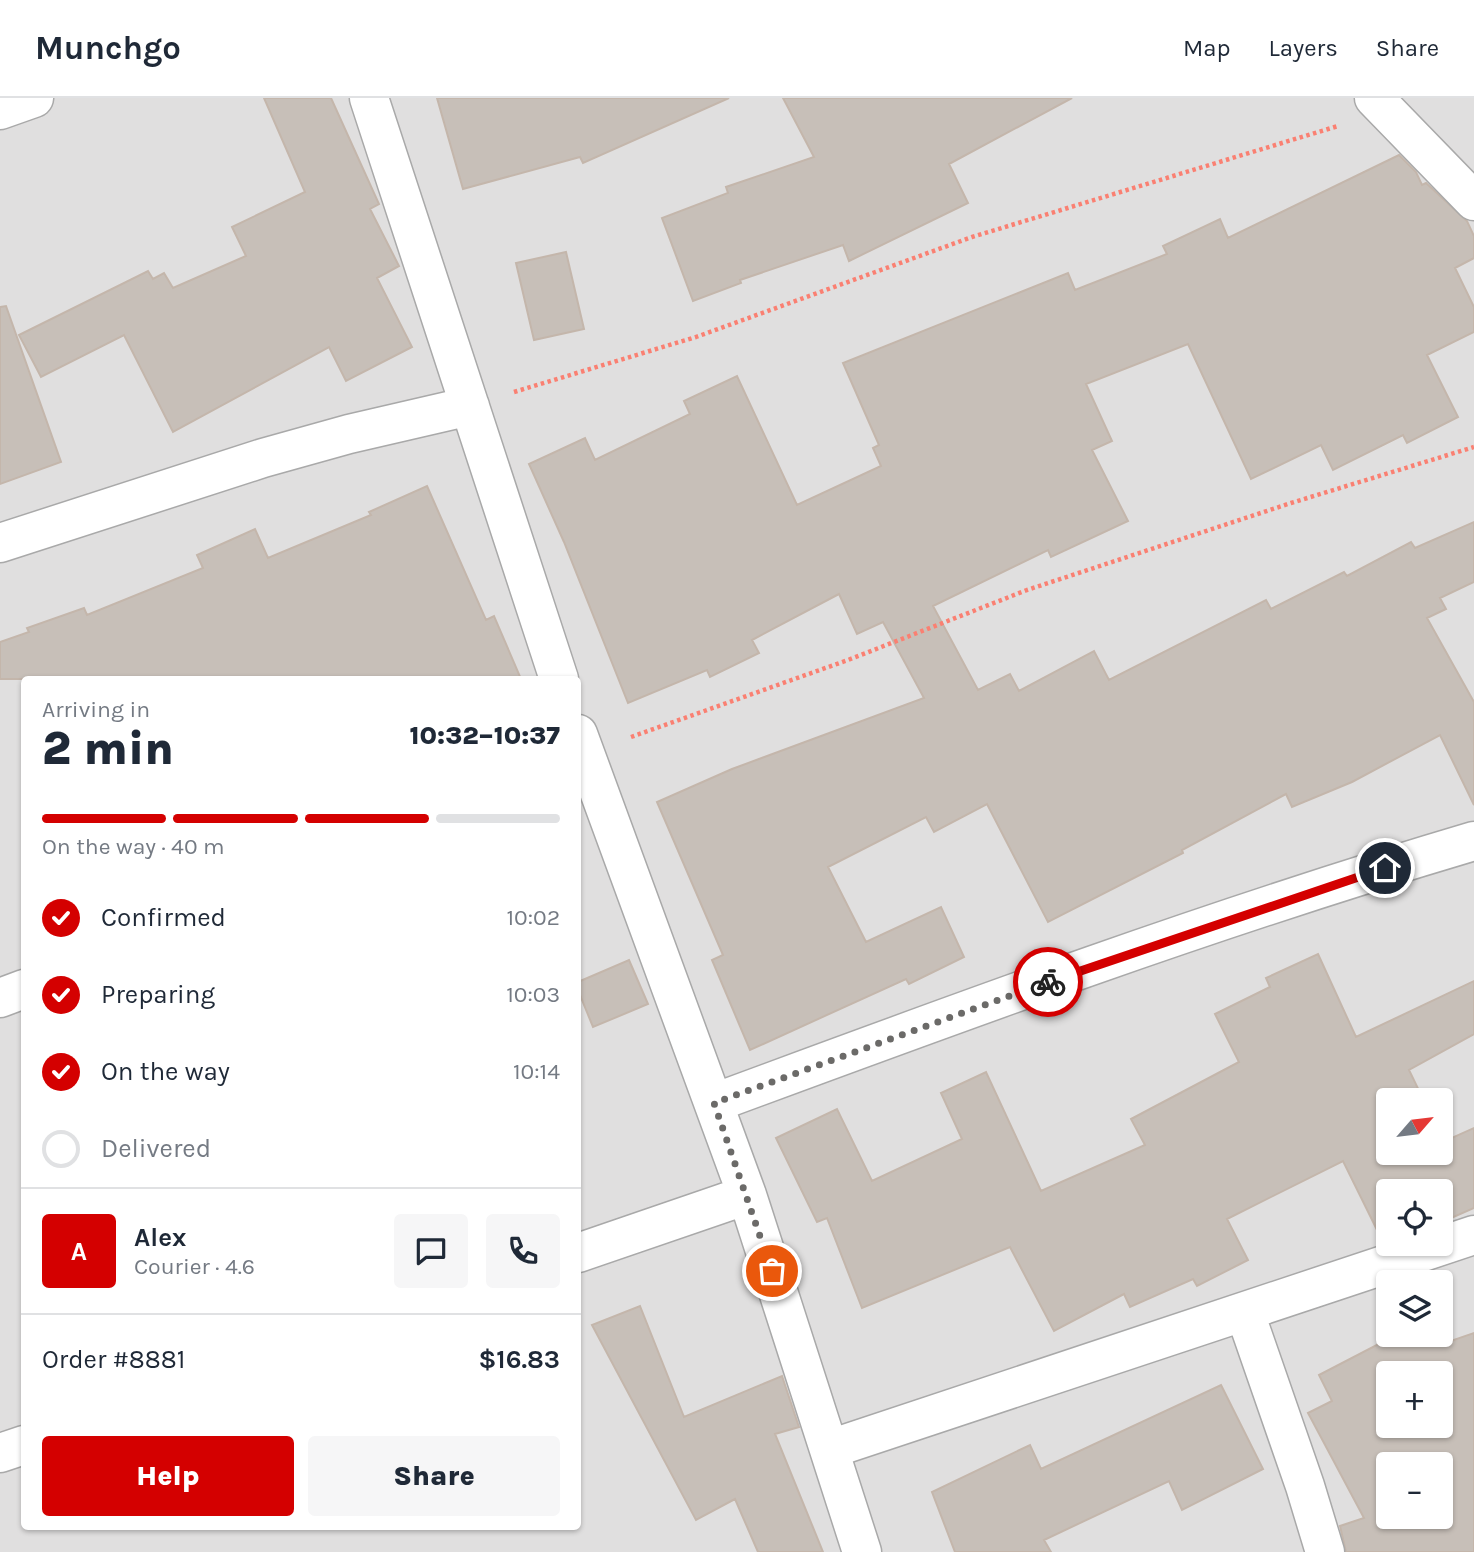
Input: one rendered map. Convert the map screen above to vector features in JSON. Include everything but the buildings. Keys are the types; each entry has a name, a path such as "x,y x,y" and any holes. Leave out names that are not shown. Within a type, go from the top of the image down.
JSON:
{"street":[{"path":"0,110 34,98"},
{"path":"369,98 558,676"},
{"path":"1381,104 1474,201"},
{"path":"0,543 263,458 470,406"},
{"path":"581,744 589,795 714,1103 747,1195 862,1552"},
{"path":"714,1103 945,1017 1244,914 1474,841"},
{"path":"0,998 21,990"},
{"path":"581,1253 747,1195"},
{"path":"830,1448 1245,1313 1341,1278 1474,1235"},
{"path":"1245,1313 1325,1552"},
{"path":"0,1453 21,1446"}],"path":[{"path":"470,406 696,337 972,237 1381,104"},
{"path":"581,744 848,660 1027,590 1291,503 1474,447"}],"shaded area":[{"path":"0,98 1474,98 1474,1552 0,1552"}],"way so far":[{"path":"772,1271 714,1103 945,1017 1048,982"}],"route":[{"path":"1048,982 1385,868"}]}
